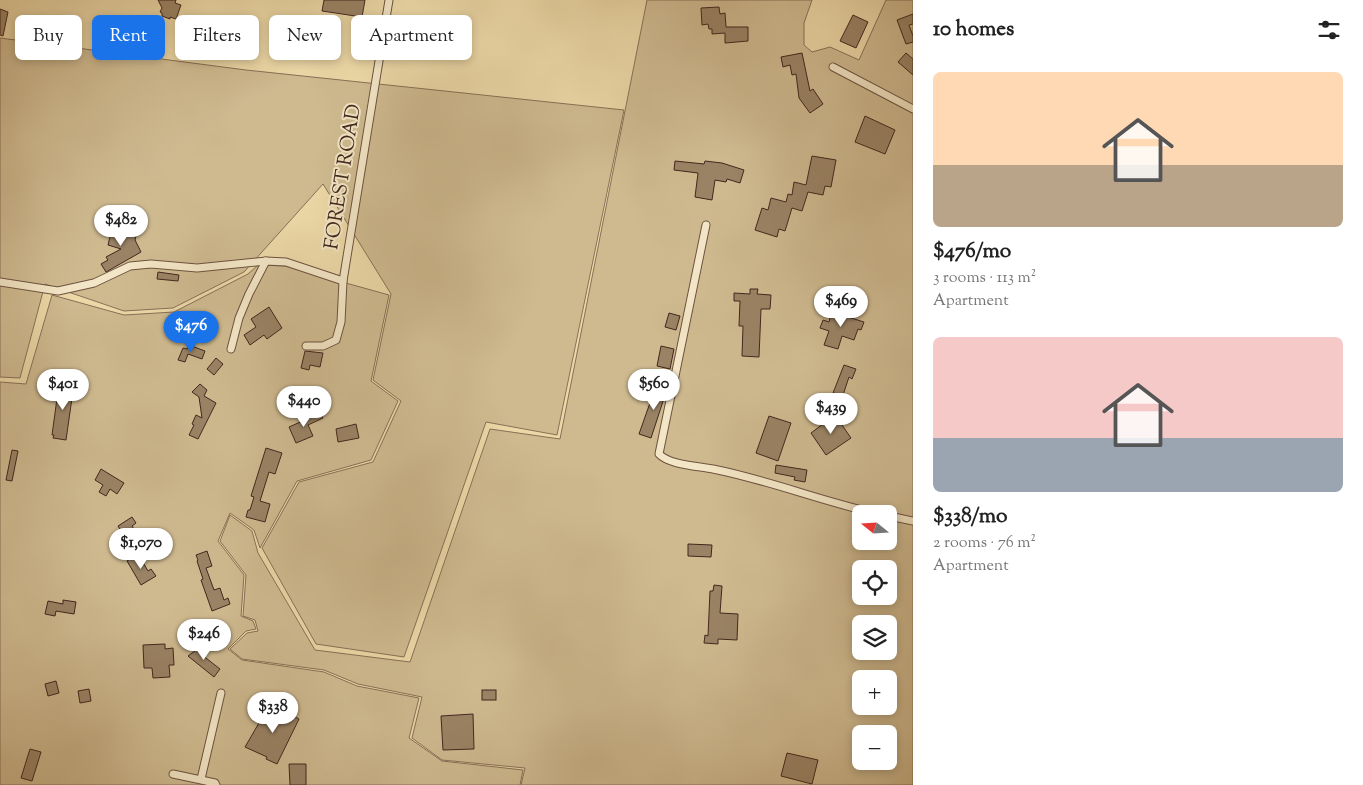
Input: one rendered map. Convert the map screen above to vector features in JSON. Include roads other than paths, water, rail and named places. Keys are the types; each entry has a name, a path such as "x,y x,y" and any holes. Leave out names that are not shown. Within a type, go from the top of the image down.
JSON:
{"street":[{"name":"FOREST ROAD","path":"0,282 58,291 94,283 130,266 151,264 197,268 266,261 286,262 343,281 389,0"},
{"path":"833,67 913,109"},
{"path":"706,225 659,454 662,458 670,461 750,478 852,508"},
{"path":"231,349 239,318 266,261"},
{"path":"306,346 323,346 336,340 341,322 343,281"},
{"path":"898,518 913,521"},
{"path":"201,779 221,693"},
{"path":"173,774 201,779 216,785"}]}
